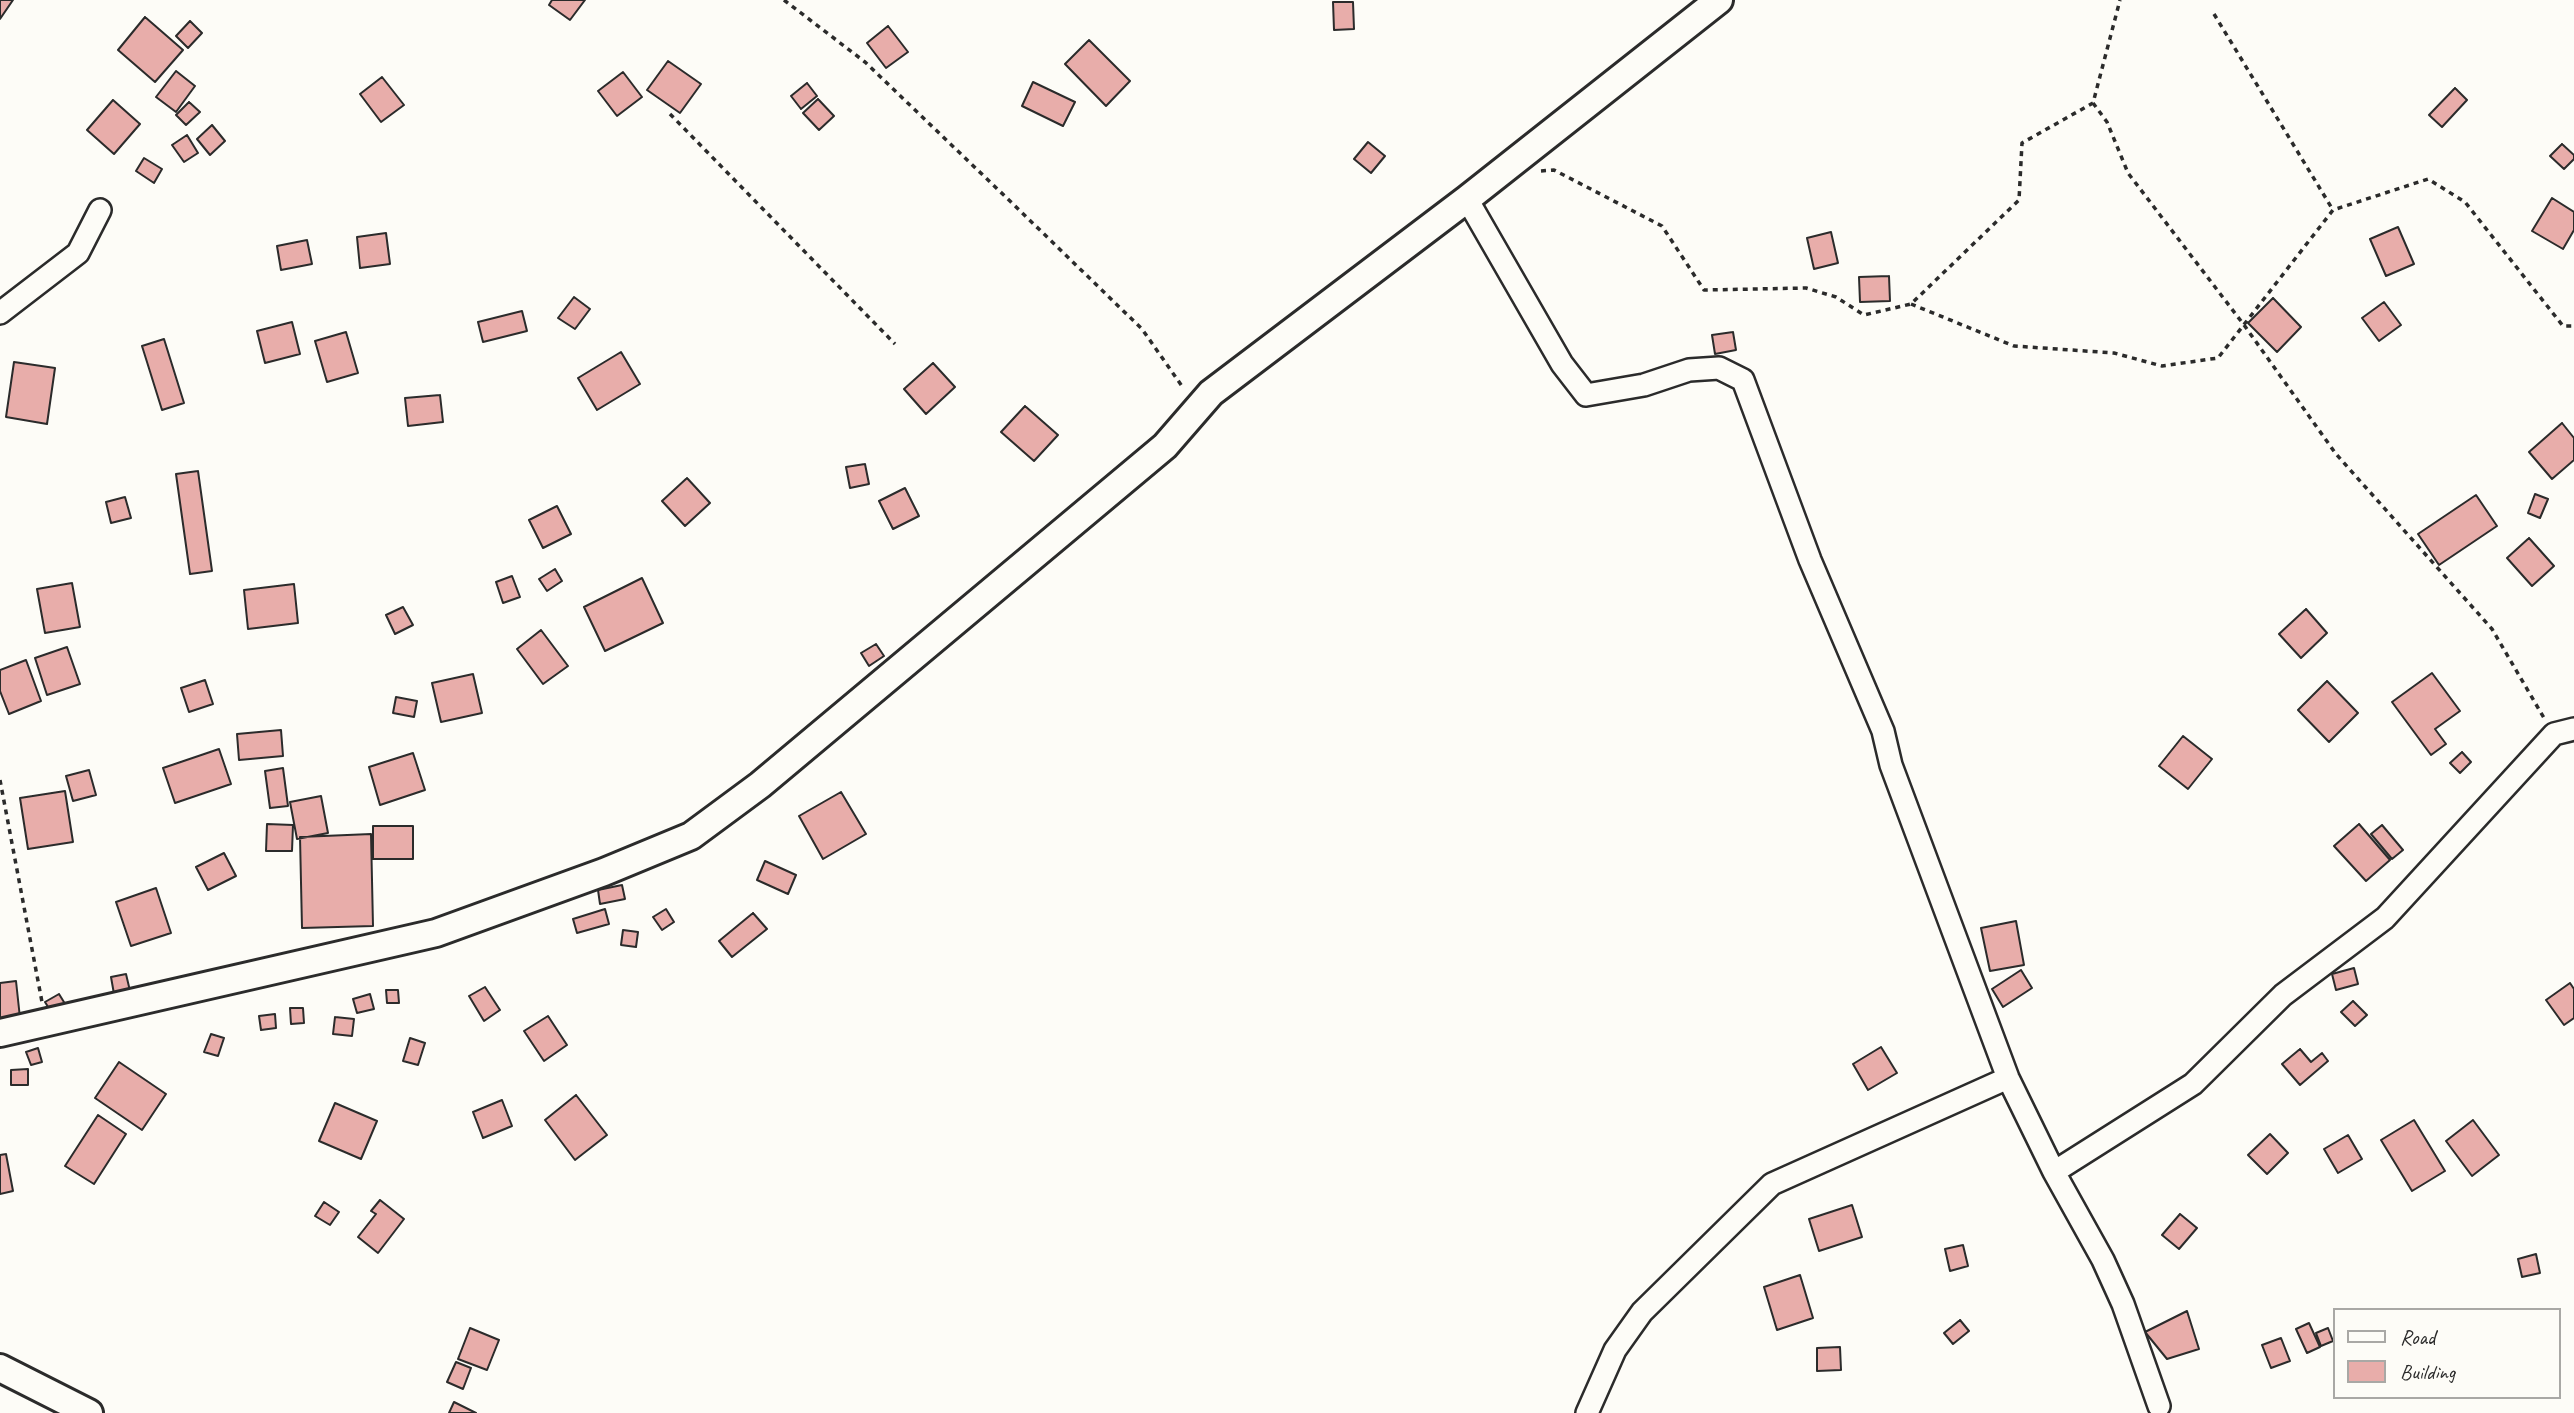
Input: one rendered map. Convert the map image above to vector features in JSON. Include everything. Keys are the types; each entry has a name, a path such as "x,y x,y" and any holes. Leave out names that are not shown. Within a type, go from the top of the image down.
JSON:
{"street":[{"path":"0,1033 436,933 604,872 691,836 760,785 1154,455 1210,393 1467,199 1719,0"},
{"path":"1467,199 1562,364 1586,395 1644,384 1689,370 1719,369 1743,380 1810,560 1884,732 1891,765 2008,1078 2054,1172 2108,1271 2123,1304 2160,1406"},
{"path":"0,313 78,253 100,210"},
{"path":"2054,1172 2193,1084 2283,995 2385,918 2564,732"},
{"path":"1587,1413 1615,1350 1642,1312 1772,1184 2008,1078"},
{"path":"0,1368 89,1413"}],"path":[{"path":"785,0 865,62 1142,329 1198,408"},
{"path":"1531,172 1554,170 1662,226 1704,290 1806,288 1836,297 1864,315 1911,304 2020,200 2022,143 2093,103 2120,0"},
{"path":"2214,14 2333,210"},
{"path":"2093,103 2107,122 2128,173 2244,325 2336,454 2492,629 2564,732"},
{"path":"670,114 895,344"},
{"path":"1911,304 2014,346 2114,353 2162,366 2218,358 2333,210 2428,179 2465,202 2563,326 2574,326"},
{"path":"0,780 46,1021"}],"building":[{"path":"0,0 13,0 0,19"},
{"path":"552,0 585,0 570,20 549,5"},
{"path":"1333,2 1353,2 1354,29 1334,30"},
{"path":"145,17 183,50 155,82 118,50"},
{"path":"190,21 202,33 188,48 176,36"},
{"path":"888,26 908,52 886,68 867,43"},
{"path":"1089,40 1130,81 1106,106 1065,64"},
{"path":"668,61 701,84 680,113 647,90"},
{"path":"176,71 195,86 176,112 156,97"},
{"path":"623,72 642,97 617,116 598,91"},
{"path":"382,77 404,105 381,122 360,94"},
{"path":"1033,82 1075,102 1063,126 1022,106"},
{"path":"807,83 817,96 801,109 791,96"},
{"path":"2455,88 2467,100 2442,127 2429,115"},
{"path":"818,99 834,116 819,130 803,113"},
{"path":"113,100 140,124 114,154 87,130"},
{"path":"189,102 200,112 186,125 176,115"},
{"path":"212,125 225,141 210,155 197,139"},
{"path":"187,135 198,153 184,162 172,145"},
{"path":"1368,142 1385,156 1371,173 1354,159"},
{"path":"2562,144 2574,155 2574,159 2564,169 2550,156"},
{"path":"144,158 162,169 154,183 136,171"},
{"path":"2552,198 2574,212 2574,230 2563,249 2532,231"},
{"path":"2398,227 2414,264 2386,276 2370,239"},
{"path":"1831,232 1838,263 1814,269 1807,238"},
{"path":"386,233 390,264 360,268 357,237"},
{"path":"307,240 312,264 281,270 277,246"},
{"path":"1889,276 1890,301 1860,302 1859,277"},
{"path":"574,297 590,309 575,329 558,318"},
{"path":"2273,298 2301,327 2277,352 2248,323"},
{"path":"2384,302 2401,325 2379,341 2362,318"},
{"path":"522,311 527,331 483,342 478,322"},
{"path":"292,322 300,354 265,363 257,331"},
{"path":"346,332 358,373 327,382 315,341"},
{"path":"1733,332 1736,350 1715,354 1712,335"},
{"path":"164,339 184,403 162,410 142,346"},
{"path":"621,352 640,384 597,410 578,378"},
{"path":"14,362 55,368 47,424 6,417"},
{"path":"933,363 955,387 926,414 904,389"},
{"path":"440,395 443,422 408,426 405,398"},
{"path":"1025,406 1058,435 1034,461 1001,432"},
{"path":"2562,423 2574,438 2574,460 2552,479 2529,452"},
{"path":"865,464 869,484 850,488 846,467"},
{"path":"198,471 212,571 190,574 176,474"},
{"path":"687,478 710,503 685,526 662,501"},
{"path":"905,488 919,516 893,529 879,501"},
{"path":"2535,494 2548,499 2540,518 2528,513"},
{"path":"2476,495 2497,526 2439,565 2418,534"},
{"path":"125,497 131,518 111,523 106,502"},
{"path":"557,506 571,534 543,548 529,520"},
{"path":"2529,538 2554,566 2532,586 2507,558"},
{"path":"555,569 562,581 547,591 539,579"},
{"path":"512,576 520,597 503,603 496,582"},
{"path":"642,578 663,623 605,651 584,607"},
{"path":"72,583 80,627 45,633 37,589"},
{"path":"294,584 298,623 248,629 244,590"},
{"path":"403,607 413,625 395,634 386,615"},
{"path":"2306,609 2327,633 2301,658 2279,634"},
{"path":"541,630 568,666 543,684 517,649"},
{"path":"876,644 884,656 869,666 861,653"},
{"path":"67,647 80,684 47,695 35,658"},
{"path":"26,660 41,701 9,714 0,691 0,670"},
{"path":"2432,673 2460,711 2435,729 2446,744 2431,755 2392,702"},
{"path":"473,674 482,713 441,722 432,683"},
{"path":"205,680 213,704 189,712 181,688"},
{"path":"2327,681 2358,713 2329,742 2298,710"},
{"path":"396,697 417,701 414,717 393,713"},
{"path":"281,730 283,756 239,760 237,734"},
{"path":"2183,736 2212,759 2188,789 2159,766"},
{"path":"219,749 231,784 175,803 163,768"},
{"path":"2462,752 2471,762 2460,773 2450,763"},
{"path":"413,753 425,790 380,805 369,767"},
{"path":"283,768 288,806 270,808 265,771"},
{"path":"89,770 96,795 73,801 66,776"},
{"path":"65,791 73,842 28,849 20,798"},
{"path":"841,792 866,834 823,859 799,816"},
{"path":"321,796 328,833 297,839 290,802"},
{"path":"267,824 293,825 292,851 266,851"},
{"path":"2359,824 2390,860 2366,881 2334,846"},
{"path":"2382,825 2403,850 2392,859 2371,834"},
{"path":"373,826 413,826 413,859 373,859"},
{"path":"371,834 373,926 302,928 300,837"},
{"path":"224,853 236,876 208,890 196,867"},
{"path":"765,861 796,875 788,894 757,880"},
{"path":"622,885 625,899 600,904 598,890"},
{"path":"156,888 171,933 131,946 116,902"},
{"path":"605,909 609,924 577,933 573,919"},
{"path":"666,909 674,922 662,930 653,917"},
{"path":"753,913 767,929 732,957 719,941"},
{"path":"2016,921 2024,965 1990,971 1981,928"},
{"path":"623,930 638,932 636,947 621,945"},
{"path":"2354,968 2358,984 2336,990 2332,974"},
{"path":"2021,970 2032,988 2003,1007 1992,989"},
{"path":"126,974 130,991 114,994 111,977"},
{"path":"16,981 20,1018 0,1020 0,983"},
{"path":"2570,983 2574,989 2574,1018 2564,1025 2546,1000"},
{"path":"485,987 500,1010 484,1021 469,996"},
{"path":"386,990 398,990 399,1003 387,1003"},
{"path":"59,994 67,1007 53,1015 45,1002"},
{"path":"370,994 374,1009 357,1013 353,999"},
{"path":"2353,1001 2367,1015 2355,1026 2341,1012"},
{"path":"290,1008 303,1008 304,1023 291,1024"},
{"path":"275,1014 276,1028 261,1030 259,1016"},
{"path":"548,1016 567,1045 544,1061 524,1031"},
{"path":"335,1017 354,1019 352,1036 333,1034"},
{"path":"211,1034 224,1038 218,1056 204,1052"},
{"path":"410,1038 425,1043 418,1065 403,1061"},
{"path":"1881,1047 1897,1073 1868,1090 1853,1064"},
{"path":"38,1048 42,1062 31,1065 26,1052"},
{"path":"2300,1049 2311,1062 2322,1053 2328,1061 2300,1085 2282,1064"},
{"path":"119,1062 166,1094 142,1130 95,1098"},
{"path":"28,1069 28,1085 11,1085 11,1070"},
{"path":"576,1095 607,1135 575,1160 545,1120"},
{"path":"502,1100 512,1126 483,1138 473,1112"},
{"path":"335,1103 377,1121 361,1159 319,1141"},
{"path":"98,1115 126,1134 94,1184 65,1166"},
{"path":"2414,1120 2445,1171 2412,1191 2381,1140"},
{"path":"2473,1120 2499,1155 2472,1176 2446,1141"},
{"path":"2270,1134 2288,1153 2267,1174 2248,1155"},
{"path":"2348,1135 2362,1159 2338,1173 2324,1149"},
{"path":"6,1154 13,1191 0,1194 0,1155"},
{"path":"380,1200 404,1219 378,1253 358,1237 376,1214 371,1211"},
{"path":"324,1202 339,1212 330,1225 315,1216"},
{"path":"1852,1205 1862,1237 1819,1251 1809,1219"},
{"path":"2180,1214 2197,1228 2179,1249 2162,1235"},
{"path":"1963,1245 1968,1266 1950,1271 1945,1249"},
{"path":"2536,1254 2540,1273 2522,1277 2518,1259"},
{"path":"1800,1275 1813,1318 1777,1330 1764,1287"},
{"path":"2187,1311 2199,1349 2167,1359 2145,1332"},
{"path":"1960,1320 1969,1331 1953,1344 1944,1333"},
{"path":"2309,1323 2320,1347 2307,1353 2296,1329"},
{"path":"470,1328 499,1340 487,1370 458,1359"},
{"path":"2328,1328 2332,1341 2321,1346 2316,1333"},
{"path":"2281,1338 2290,1361 2271,1368 2262,1345"},
{"path":"1840,1347 1841,1370 1817,1371 1817,1348"},
{"path":"456,1362 471,1368 463,1389 447,1382"},
{"path":"454,1402 476,1413 449,1413"}]}
